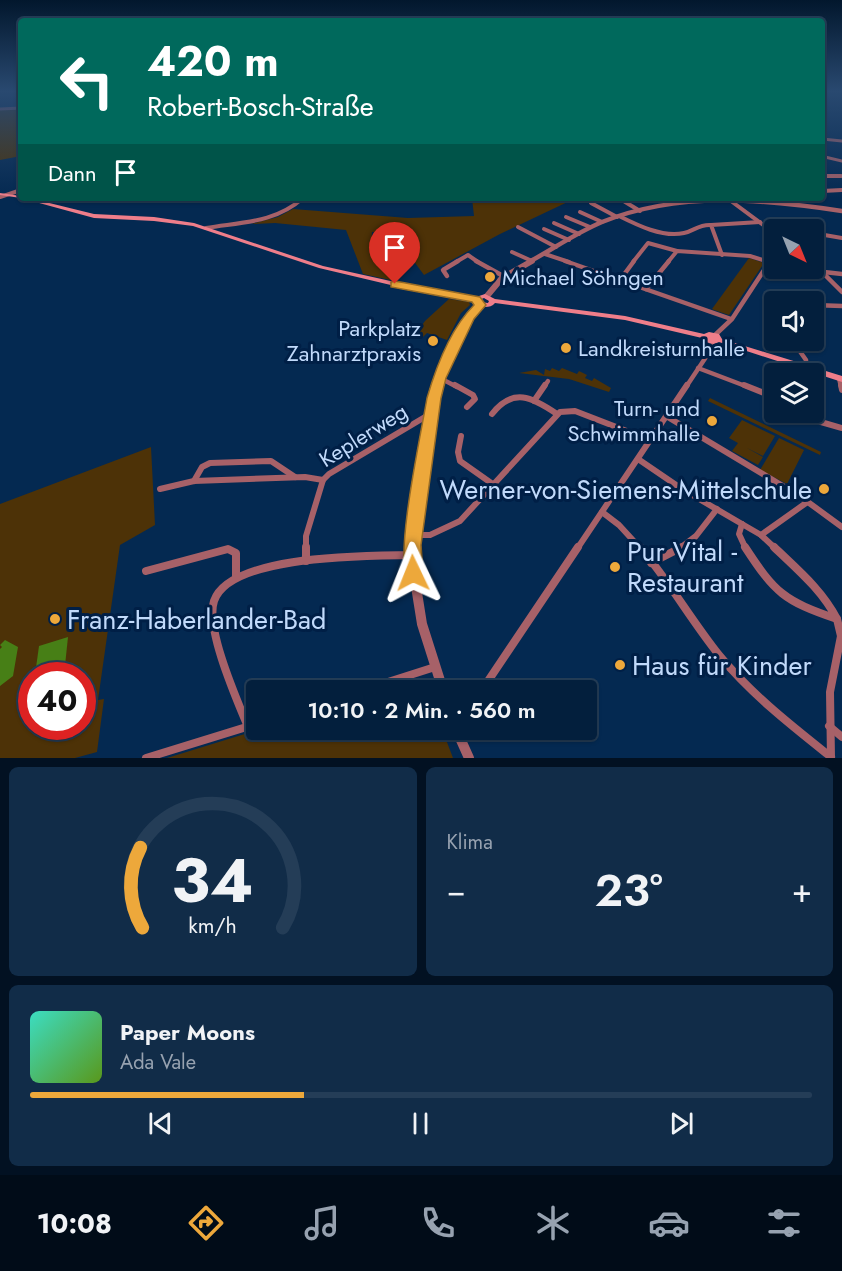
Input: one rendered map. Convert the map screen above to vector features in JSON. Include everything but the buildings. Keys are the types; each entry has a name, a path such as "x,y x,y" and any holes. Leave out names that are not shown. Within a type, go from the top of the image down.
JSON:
{"main road":[{"path":"0,196 18,197"},
{"path":"34,201 93,216 164,220 206,228 256,247 321,267 489,305 493,301"},
{"path":"478,302 487,296 493,301 625,318 705,336 793,363"},
{"path":"824,373 840,378"}],"street":[{"path":"825,139 841,140"},
{"path":"825,157 842,161"},
{"path":"825,176 841,176"},
{"path":"825,191 842,190"},
{"path":"11,195 18,192"},
{"path":"206,228 271,219 289,210 300,201"},
{"path":"624,201 640,211"},
{"path":"487,296 492,286 505,277 591,227 640,211 688,201"},
{"path":"731,201 764,225"},
{"path":"785,201 842,211"},
{"path":"591,203 618,217 673,233 686,232 699,224 760,222"},
{"path":"580,212 602,222"},
{"path":"566,217 591,227"},
{"path":"554,223 579,234"},
{"path":"711,225 722,255"},
{"path":"518,227 556,247"},
{"path":"544,229 569,240"},
{"path":"824,235 842,238"},
{"path":"620,280 648,243 677,251 751,256 764,260"},
{"path":"646,289 677,251"},
{"path":"512,252 532,261"},
{"path":"545,254 731,319"},
{"path":"447,276 442,272 443,270 468,255 487,269 505,277"},
{"path":"489,680 638,459 715,339 764,270"},
{"path":"824,272 842,273"},
{"path":"824,272 842,292"},
{"path":"440,680 422,624 411,555 413,535 430,414 440,378 478,302"},
{"path":"824,305 842,306"},
{"path":"698,368 764,393"},
{"path":"440,378 473,395 475,399 467,407"},
{"path":"840,378 842,390"},
{"path":"534,401 548,381"},
{"path":"492,414 506,398 511,397 534,401 557,414"},
{"path":"413,535 430,535 455,525 472,510 557,414 564,410 575,411 650,440"},
{"name":"Keplerweg","path":"306,561 306,536 323,480 329,474 430,414"},
{"path":"666,416 801,497 806,503 842,527"},
{"path":"823,423 842,428"},
{"path":"461,436 458,452 460,462 494,485"},
{"path":"638,459 682,489 761,535 827,600 837,619 841,636 830,692 831,758"},
{"path":"194,481 202,467 210,463 271,461 295,477"},
{"path":"160,489 194,481 295,477 323,480"},
{"path":"761,535 806,503"},
{"path":"651,563 682,548 703,532 717,509"},
{"path":"602,512 633,539 720,656 772,709 831,758"},
{"path":"742,523 739,534 741,542 770,584 783,596 802,607 837,619"},
{"path":"146,571 228,549 236,553 236,576"},
{"path":"246,713 225,666 212,609 216,594 236,576 271,566 306,561 411,555"},
{"path":"394,680 435,667"},
{"path":"829,726 842,737"},
{"path":"147,758 246,728"},
{"path":"461,740 469,758"}],"shaded area":[{"path":"0,127 18,127 18,157 0,160"},
{"path":"472,201 570,201 500,234 424,275 407,252 403,234 372,232 373,245 395,281 363,274 346,230 275,223 251,224 278,217 293,209 408,218 474,216"},
{"path":"749,258 764,263 729,315 712,309"},
{"path":"449,299 469,302 470,305 461,313 447,340 427,333 423,337 415,335 425,321"},
{"path":"552,368 559,371 562,368 577,374 579,371 587,375 585,378 592,381 594,378 611,388 609,392 569,379 519,373 536,370 544,375 545,369 550,371"},
{"path":"710,398 821,452 820,455 708,401"},
{"path":"742,420 775,436 763,456 747,448 763,457 758,465 732,451 738,443 729,438"},
{"path":"779,438 804,450 787,484 760,470"},
{"name":"Franz-Haberlander-Bad","path":"151,447 155,525 120,545 98,700 104,699 97,752 75,758 0,758 0,504"},
{"path":"68,637 65,662 37,662 39,646"},
{"path":"5,640 18,647 13,676 0,686 0,649 2,647 0,645"},
{"path":"246,734 246,740 446,740 453,758 167,758"}],"place":[{"name":"Michael Söhngen","path":"490,277"},
{"name":"Parkplatz Zahnarztpraxis","path":"433,341"},
{"name":"Landkreisturnhalle","path":"566,348"},
{"name":"Turn- und Schwimmhalle","path":"712,421"},
{"name":"Werner-von-Siemens-Mittelschule","path":"824,489"},
{"name":"Pur Vital - Restaurant","path":"615,567"},
{"name":"Franz-Haberlander-Bad","path":"55,619"},
{"name":"Haus für Kinder","path":"620,665"}],"route":[{"path":"395,284 476,299 476,303 480,305 468,318 440,378 430,414 412,545 413,573"}]}
